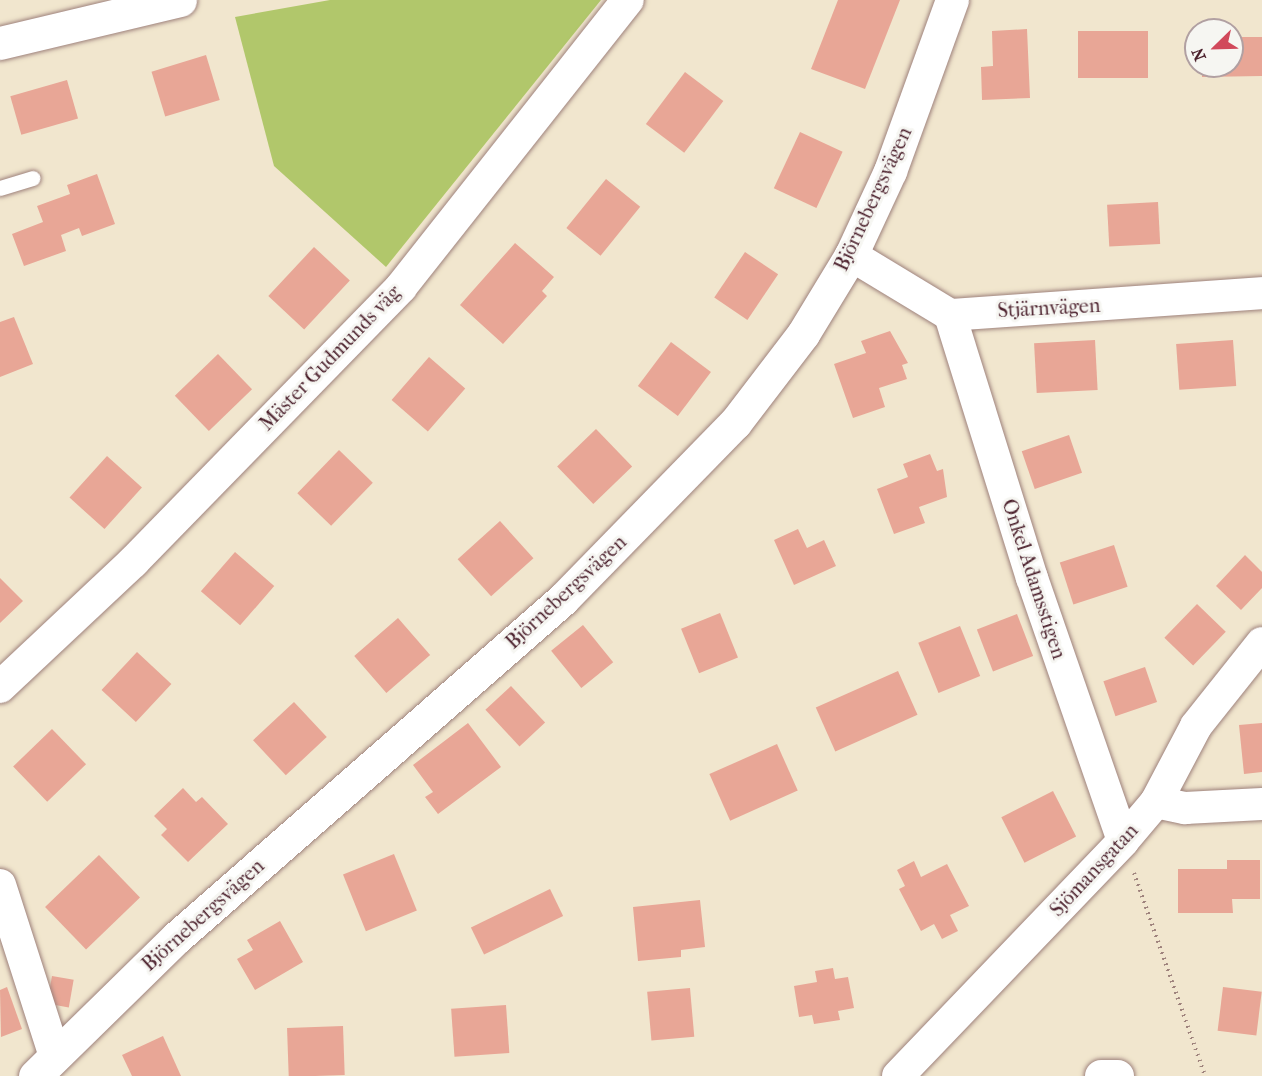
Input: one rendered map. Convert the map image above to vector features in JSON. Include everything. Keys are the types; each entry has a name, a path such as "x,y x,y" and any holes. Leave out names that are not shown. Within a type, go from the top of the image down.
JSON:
{"street":[{"path":"0,43 180,0"},
{"name":"Mäster Gudmunds väg","path":"0,687 133,562 400,287 628,0"},
{"name":"Björnebergsvägen","path":"44,1064 177,937 610,554 735,423 803,334 851,255 890,171 952,0"},
{"path":"851,255 950,315"},
{"name":"Stjärnvägen","path":"950,315 1262,293"},
{"name":"Onkel Adamsstigen","path":"950,315 1032,578 1123,841"},
{"name":"Sjömansgatan","path":"898,1076 1123,841 1156,802 1196,726 1262,643"},
{"path":"1156,802 1185,808 1262,804"},
{"path":"0,885 44,1064"},
{"path":"1101,1076 1118,1076"}],"lane":[{"path":"0,188 33,178"}],"path":[{"path":"1123,841 1205,1076"}],"green space":[{"path":"330,0 601,0 386,267 274,166 235,17"}],"building":[{"path":"838,0 900,0 865,89 811,69"},
{"path":"1027,29 1030,98 982,100 981,67 993,66 992,31"},
{"path":"1078,31 1148,31 1148,78 1078,78"},
{"path":"1244,37 1262,37 1262,76 1244,76"},
{"path":"206,55 220,100 165,117 151,72"},
{"path":"685,72 723,101 684,153 646,124"},
{"path":"67,80 78,118 21,135 10,96"},
{"path":"800,132 843,152 816,208 774,188"},
{"path":"97,174 115,224 82,236 79,228 61,235 66,251 24,266 12,234 43,222 37,206 70,194 67,185"},
{"path":"606,179 640,207 601,256 566,228"},
{"path":"1158,202 1160,244 1109,247 1107,205"},
{"path":"515,243 554,277 542,291 547,296 503,344 460,305"},
{"path":"314,247 350,280 304,329 268,296"},
{"path":"745,252 778,274 747,320 714,298"},
{"path":"14,317 33,364 0,377 0,322"},
{"path":"890,331 908,363 902,365 907,379 879,388 885,407 853,418 834,364 866,353 861,341"},
{"path":"1095,340 1098,390 1037,393 1034,343"},
{"path":"1233,340 1236,386 1179,390 1176,344"},
{"path":"671,342 711,372 678,416 638,386"},
{"path":"218,354 252,389 209,431 175,396"},
{"path":"429,357 465,388 428,432 392,400"},
{"path":"596,429 632,466 593,504 557,467"},
{"path":"1069,435 1082,473 1035,489 1022,451"},
{"path":"339,450 373,483 331,526 297,493"},
{"path":"930,454 937,471 943,469 947,497 919,507 925,523 894,534 877,489 908,477 903,464"},
{"path":"107,456 142,487 104,529 70,498"},
{"path":"500,521 533,558 491,596 458,559"},
{"path":"798,529 807,548 824,540 836,566 794,585 774,540"},
{"path":"1114,545 1128,587 1073,604 1060,563"},
{"path":"235,552 274,586 240,625 201,591"},
{"path":"1245,555 1262,572 1262,588 1241,610 1216,586"},
{"path":"0,578 23,601 0,623"},
{"path":"1197,604 1226,632 1193,666 1164,638"},
{"path":"720,613 738,658 699,673 681,629"},
{"path":"1017,614 1033,656 993,671 977,629"},
{"path":"398,618 430,655 386,693 354,656"},
{"path":"583,625 613,662 581,688 551,651"},
{"path":"960,626 980,676 939,693 918,643"},
{"path":"137,652 171,684 136,722 102,690"},
{"path":"1145,667 1157,702 1115,716 1103,681"},
{"path":"898,671 918,715 835,751 816,708"},
{"path":"511,686 545,723 520,746 485,710"},
{"path":"294,702 327,737 286,775 253,740"},
{"path":"468,723 501,767 438,814 425,797 433,792 413,765"},
{"path":"1262,723 1262,772 1244,774 1239,725"},
{"path":"52,729 86,764 47,802 13,767"},
{"path":"777,744 798,791 730,821 709,774"},
{"path":"183,788 196,802 202,797 228,824 188,862 161,835 167,829 154,816"},
{"path":"1053,791 1076,836 1024,863 1001,817"},
{"path":"394,854 417,911 366,931 343,875"},
{"path":"99,855 140,897 86,950 45,907"},
{"path":"1227,860 1260,860 1260,899 1232,899 1233,913 1178,913 1178,869 1227,869"},
{"path":"914,861 921,877 947,864 969,906 950,915 958,931 942,939 934,924 921,931 899,889 905,886 897,870"},
{"path":"550,889 563,916 484,955 471,928"},
{"path":"700,900 705,947 681,950 681,957 638,961 633,907"},
{"path":"280,921 303,962 255,990 237,959 253,950 247,940"},
{"path":"833,968 835,979 848,977 854,1008 838,1011 840,1020 814,1024 812,1015 799,1017 794,986 817,982 815,971"},
{"path":"52,976 74,980 69,1007 47,1004"},
{"path":"7,987 22,1029 1,1037 0,990"},
{"path":"1223,987 1262,992 1256,1035 1218,1031"},
{"path":"690,988 694,1037 651,1041 647,992"},
{"path":"506,1005 509,1053 454,1057 451,1009"},
{"path":"343,1026 345,1075 289,1076 287,1028"},
{"path":"163,1036 181,1076 132,1076 122,1055"}]}
